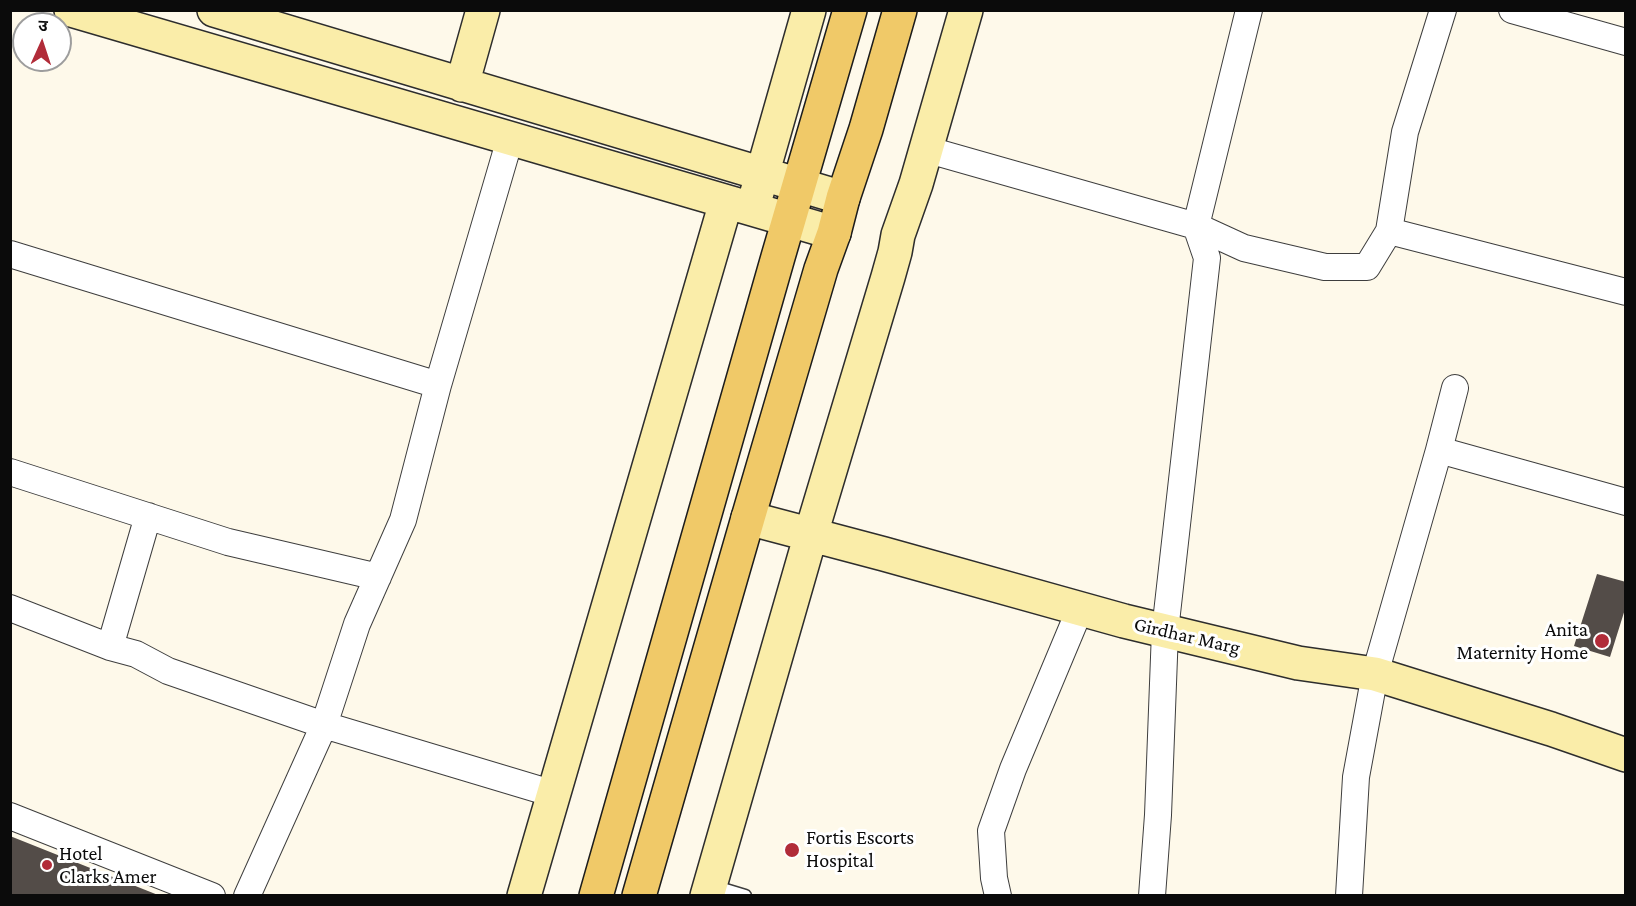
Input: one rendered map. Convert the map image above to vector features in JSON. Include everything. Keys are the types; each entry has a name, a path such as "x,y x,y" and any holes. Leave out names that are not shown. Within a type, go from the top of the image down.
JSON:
{"main road":[{"path":"596,896 850,10"},
{"path":"639,896 748,518 900,10"}],"street":[{"path":"71,10 834,233"},
{"path":"214,10 843,198"},
{"path":"462,85 483,10"},
{"path":"524,896 739,206 762,175 809,10"},
{"path":"709,890 811,534 888,277 898,235 916,184 966,10"},
{"path":"1152,896 1158,815 1165,631 1207,258 1196,226 1249,10"},
{"path":"925,149 1196,226 1244,248 1325,267 1367,267 1389,231 1405,132 1443,10"},
{"path":"1512,10 1626,42"},
{"path":"247,896 324,725 357,624 403,520 438,384 510,139"},
{"path":"1389,231 1626,292"},
{"path":"10,254 438,384"},
{"path":"1349,896 1356,777 1375,674 1455,388"},
{"path":"1439,450 1626,502"},
{"path":"10,472 228,542 378,577"},
{"path":"110,647 148,516"},
{"name":"Girdhar Marg","path":"748,518 1165,631 1298,663 1375,674 1626,755"},
{"path":"10,608 110,647 136,654 168,671 324,725 554,794"},
{"path":"998,896 994,878 991,831 1012,769 1080,609"},
{"path":"10,816 212,896"}],"lane":[{"path":"709,890 745,896"}],"building":[{"path":"1597,574 1626,582 1626,606 1610,657 1574,646"},
{"name":"Hotel Clarks Amer","path":"10,836 158,895 158,896 10,896"}],"place":[{"name":"Anita Maternity Home","path":"1602,641"},
{"name":"Fortis Escorts Hospital","path":"792,850"},
{"name":"Hotel Clarks Amer","path":"47,865"}]}
